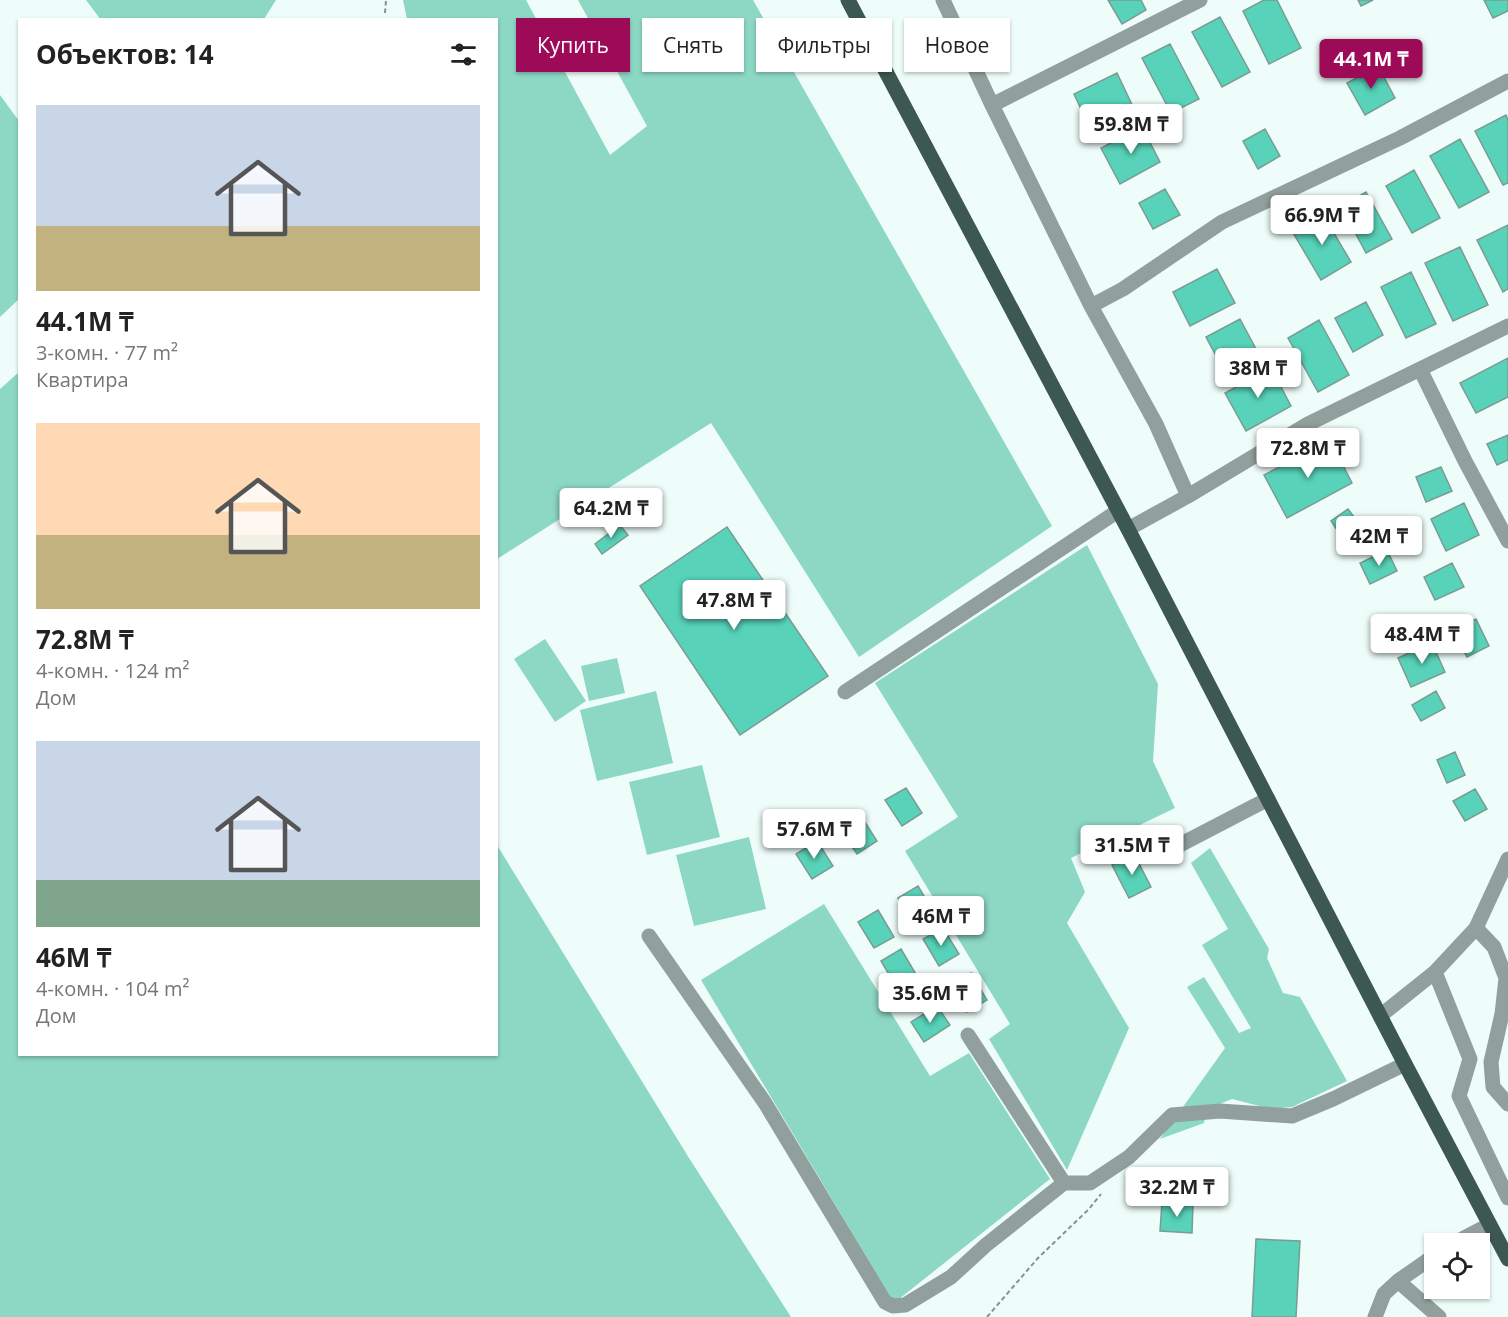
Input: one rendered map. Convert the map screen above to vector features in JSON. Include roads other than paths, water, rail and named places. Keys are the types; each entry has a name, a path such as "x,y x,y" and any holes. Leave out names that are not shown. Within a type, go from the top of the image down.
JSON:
{"main road":[{"path":"848,0 1128,528 1508,1259"}],"street":[{"path":"942,0 1091,306 1156,424 1188,496"},
{"path":"992,105 1200,0"},
{"path":"1091,306 1123,289 1222,222 1400,138 1508,81"},
{"path":"1128,528 1188,496 1308,424 1508,326"},
{"path":"1420,369 1465,461 1508,541"},
{"path":"845,692 1118,511"},
{"path":"1170,849 1268,799"},
{"path":"1380,1016 1435,972 1476,928 1508,859"},
{"path":"1476,928 1494,947 1506,978 1502,1014 1491,1062 1493,1087 1508,1104"},
{"path":"649,936 765,1102 885,1302 893,1306 905,1305 951,1277 986,1245 1064,1183 1090,1183 1130,1157 1172,1116 1220,1112 1292,1116 1405,1064"},
{"path":"1435,972 1470,1059 1460,1096 1508,1198"},
{"path":"968,1035 1064,1183"},
{"path":"1474,1233 1489,1225"},
{"path":"1375,1317 1384,1294 1424,1263"},
{"path":"1398,1281 1439,1317"}]}
